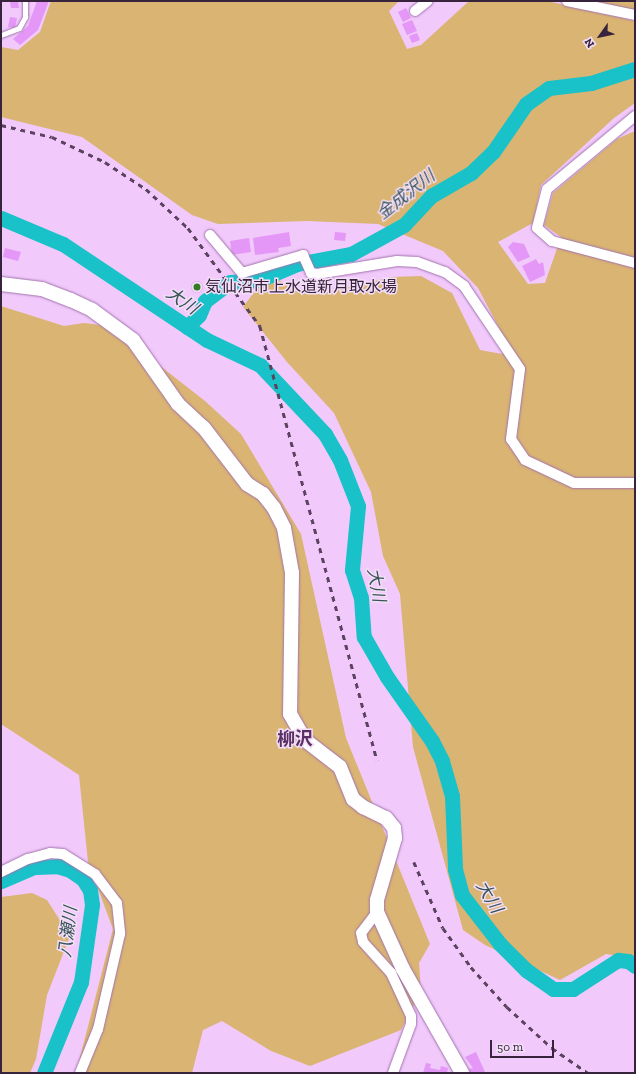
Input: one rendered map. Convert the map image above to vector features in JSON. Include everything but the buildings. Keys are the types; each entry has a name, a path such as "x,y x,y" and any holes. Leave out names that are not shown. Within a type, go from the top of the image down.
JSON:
{"street":[{"path":"416,11 428,1"},
{"path":"567,1 635,15"},
{"path":"635,116 547,189 537,228 552,241 635,263"},
{"path":"210,235 242,273 303,255 311,273 397,261 417,262 445,272 464,286 520,369 511,439 525,460 574,483 635,483"},
{"path":"1,284 42,289 71,300 92,310 133,340 171,396 216,441 248,484 263,494 274,508 284,528 292,573 290,714 305,740 340,767 353,798 363,808 386,818 394,828 395,838 377,900 377,912 403,969 462,1073"},
{"path":"1,872 35,857 63,854 95,874 117,903 120,934 98,1029 80,1073"},
{"path":"377,912 361,933 364,942 391,973 411,1016 411,1024 393,1073"}],"lane":[{"path":"1,35 19,28 25,17 25,1"}],"shaded area":[{"path":"51,1 399,1 389,11 407,49 421,45 469,1 547,1 635,21 635,103 614,118 541,185 533,223 498,242 528,284 545,283 561,237 544,225 553,193 617,139 635,131 635,958 606,954 560,980 485,945 463,930 413,747 400,594 383,556 371,492 334,413 287,362 243,307 258,287 277,279 294,289 319,294 392,277 421,276 452,293 480,350 502,354 506,341 478,288 443,251 378,224 307,221 218,224 192,215 82,137 1,117 1,47 18,50 40,32"},
{"path":"575,1 635,1 635,12"},
{"path":"1,306 64,326 84,323 109,326 205,401 241,434 301,534 346,738 430,944 419,963 421,991 401,1030 310,1066 271,1051 222,1021 203,1030 192,1073 76,1073 113,929 88,862 79,775 1,724"},
{"path":"32,893 47,900 70,936 47,995 36,1059 30,1073 1,1073 1,897"}],"waterway":[{"name":"金成沢川","path":"187,327 199,315 205,301 230,282 259,280 297,264 351,254 404,225 431,196 471,173 493,152 526,104 549,88 591,83 635,69"},
{"name":"大川","path":"1,218 63,244 207,340 260,365 325,434 340,460 358,506 352,570 361,598 364,637 387,677 432,741 442,761 452,796 455,869 462,895 500,944 526,970 553,989 573,989 618,960 628,961 635,966"},
{"name":"八瀬川","path":"1,881 34,867 57,866 70,870 83,879 90,890 92,905 81,982 44,1073"}],"railway":[{"path":"1,125 52,137 105,162 146,189 188,228 260,326 377,761"},
{"path":"414,862 443,928 471,967 507,1007 552,1048 588,1073"}],"place":[{"name":"気仙沼市上水道新月取水場","path":"197,287"}],"district":[{"name":"柳沢","path":"295,739"}]}
